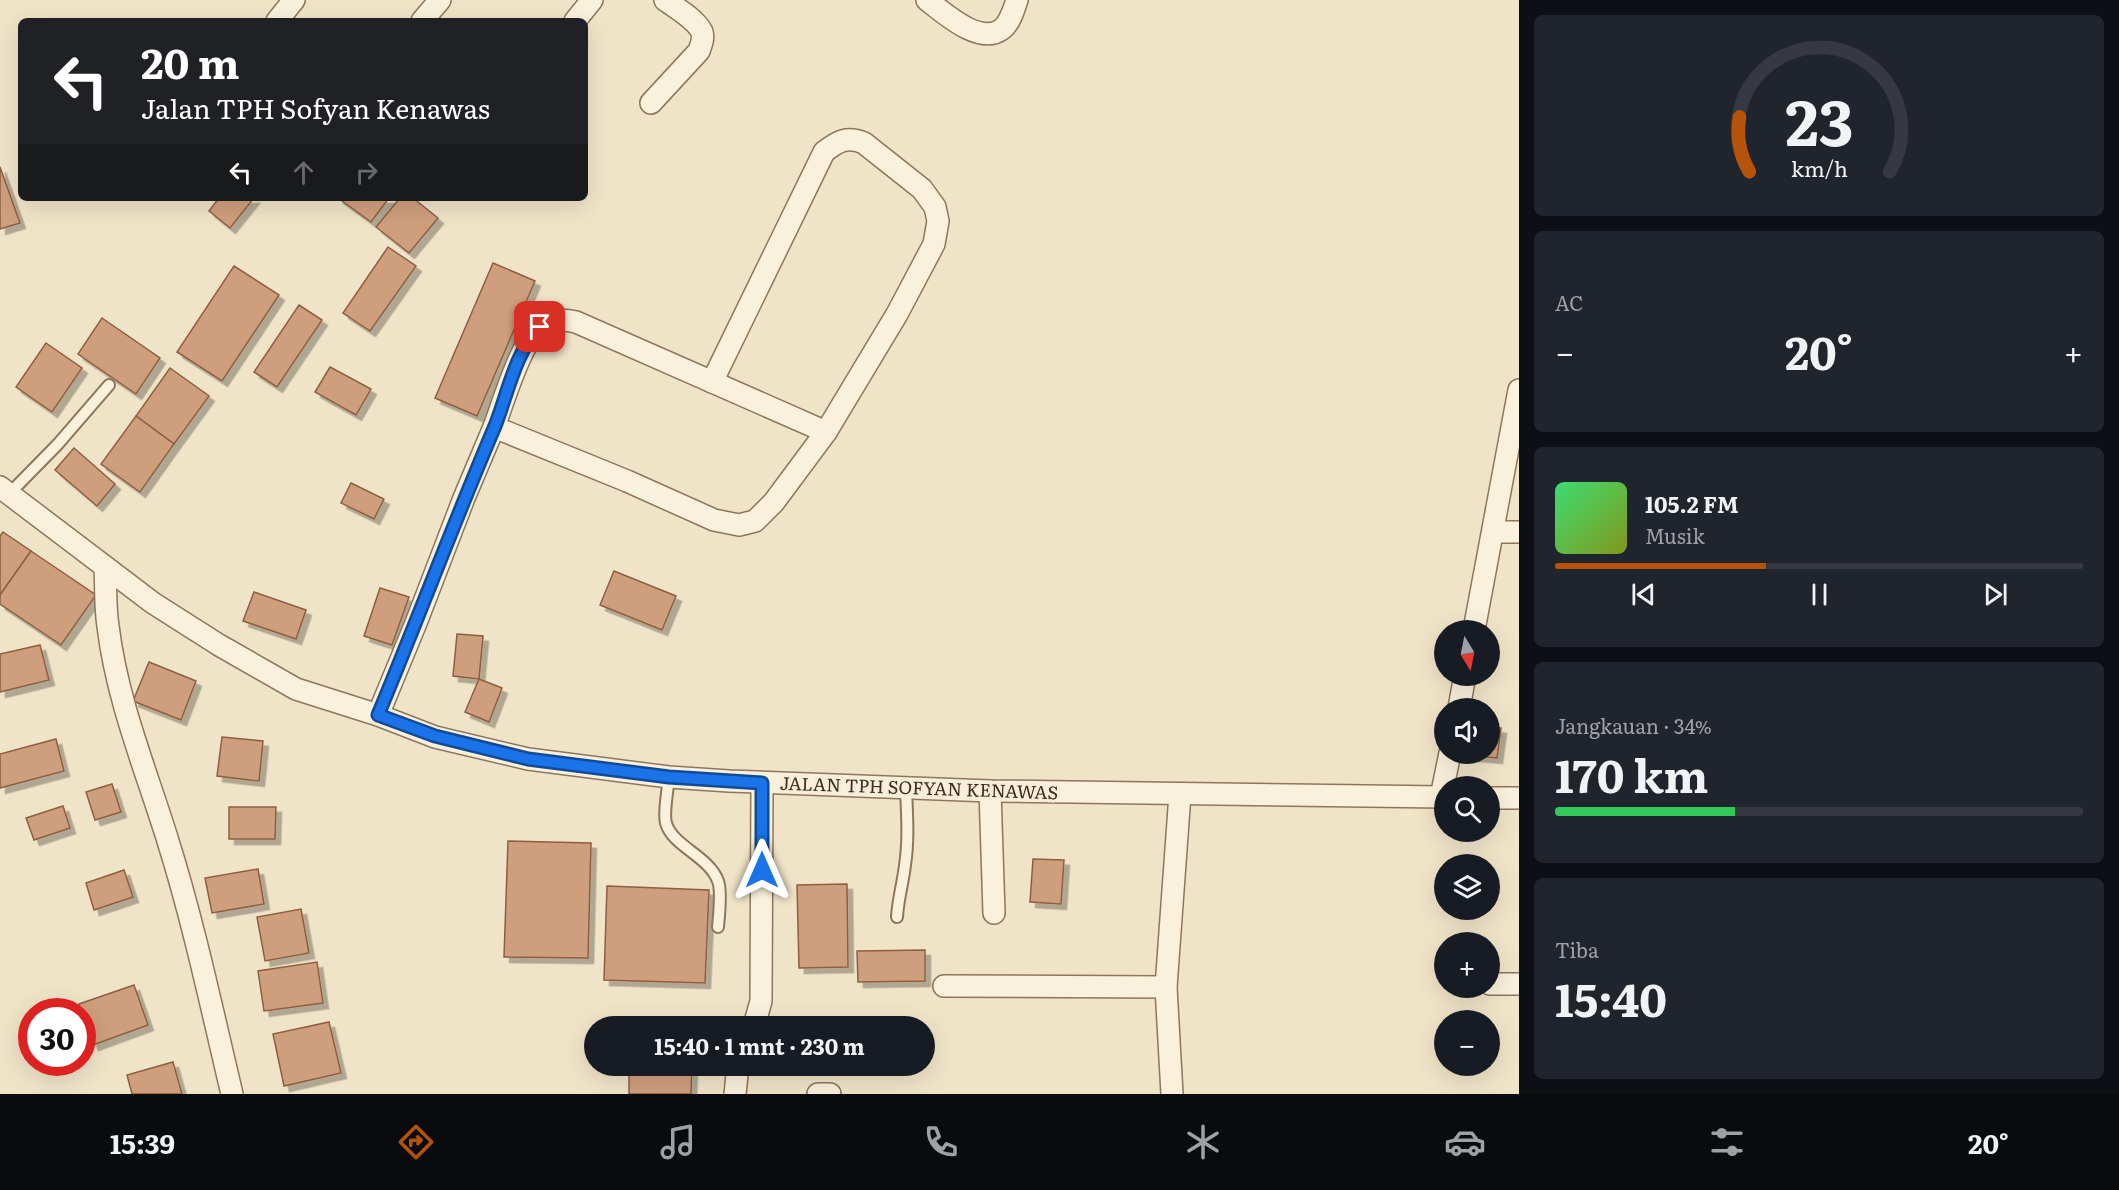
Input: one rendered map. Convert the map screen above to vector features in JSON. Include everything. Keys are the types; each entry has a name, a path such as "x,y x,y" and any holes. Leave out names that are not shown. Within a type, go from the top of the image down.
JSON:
{"street":[{"path":"279,18 294,0"},
{"path":"425,18 440,0"},
{"path":"577,18 592,0"},
{"path":"651,104 699,51 703,40 702,32 695,24 665,0"},
{"path":"927,0 974,32 989,34 1001,30 1008,23 1017,0"},
{"path":"494,427 627,481 714,520 739,525 749,524 762,515 826,432 897,314 934,244 938,221 935,207 922,189 864,143 854,139 839,140 824,152 712,381"},
{"path":"378,715 523,352 532,335 540,327 552,321 564,319 576,322 826,432"},
{"path":"1476,620 1516,419 1519,390"},
{"name":"JALAN TPH SOFYAN KENAWAS","path":"4,490 153,603 296,689 435,736 528,759 669,777 762,783 990,791 1434,797"},
{"path":"1494,532 1519,532"},
{"path":"105,567 108,625 116,672 129,725 172,854 232,1094"},
{"path":"757,1016 762,1001 762,783"},
{"path":"990,791 994,913"},
{"path":"1172,1094 1166,987 1180,794"},
{"path":"1500,798 1519,798"},
{"path":"1500,984 1519,984"},
{"path":"944,986 1166,987"},
{"path":"735,1094 737,1076"},
{"path":"818,1094 830,1094"}],"lane":[{"path":"4,490 58,444 109,385"},
{"path":"669,777 665,822 670,832 710,866 719,883 718,927"},
{"path":"897,917 908,834 906,789"}],"building":[{"path":"0,167 20,223 0,229"},
{"path":"217,201 252,201 230,228 209,211"},
{"path":"342,201 387,201 371,222"},
{"path":"398,201 417,201 438,218 409,253 376,227"},
{"path":"388,247 416,266 370,331 343,313"},
{"path":"493,263 535,281 477,416 435,398"},
{"path":"234,266 279,295 222,381 177,352"},
{"path":"299,305 322,320 277,387 254,372"},
{"path":"102,318 160,358 136,394 78,354"},
{"path":"46,343 82,368 52,412 16,387"},
{"path":"330,367 371,389 356,415 315,392"},
{"path":"170,368 209,396 174,444 136,416"},
{"path":"136,416 174,444 140,492 101,464"},
{"path":"74,448 115,484 97,506 55,470"},
{"path":"351,483 384,499 374,519 341,503"},
{"path":"3,532 31,551 0,595 0,536"},
{"path":"31,551 96,595 61,645 0,604 0,595"},
{"path":"614,571 676,596 662,630 600,605"},
{"path":"380,588 409,597 392,645 364,636"},
{"path":"254,592 306,610 296,639 243,621"},
{"path":"457,634 483,636 479,679 453,676"},
{"path":"40,645 49,680 0,692 0,654"},
{"path":"149,662 196,681 181,720 133,701"},
{"path":"479,679 502,688 489,722 465,712"},
{"path":"222,737 263,741 259,781 217,776"},
{"path":"56,739 64,771 0,788 0,754"},
{"path":"112,784 121,812 95,820 86,792"},
{"path":"63,806 70,828 34,840 26,818"},
{"path":"229,807 276,807 275,839 229,839"},
{"path":"508,841 591,843 588,958 504,957"},
{"path":"1033,859 1064,860 1061,904 1030,902"},
{"path":"258,869 264,904 212,913 205,878"},
{"path":"124,870 133,897 94,910 86,883"},
{"path":"847,884 848,967 799,968 797,885"},
{"path":"607,886 709,890 705,983 604,980"},
{"path":"301,909 309,953 265,961 257,917"},
{"path":"925,950 925,981 858,982 857,951"},
{"path":"317,962 323,1003 264,1011 258,971"},
{"path":"134,985 148,1025 96,1044 96,998"},
{"path":"329,1022 341,1073 284,1086 273,1034"},
{"path":"173,1062 182,1094 132,1094 127,1075"},
{"path":"629,1076 692,1076 691,1094 629,1094"}],"route":[{"path":"540,327 532,335 523,352 378,715 435,736 528,759 669,777 762,783 762,870"}]}
